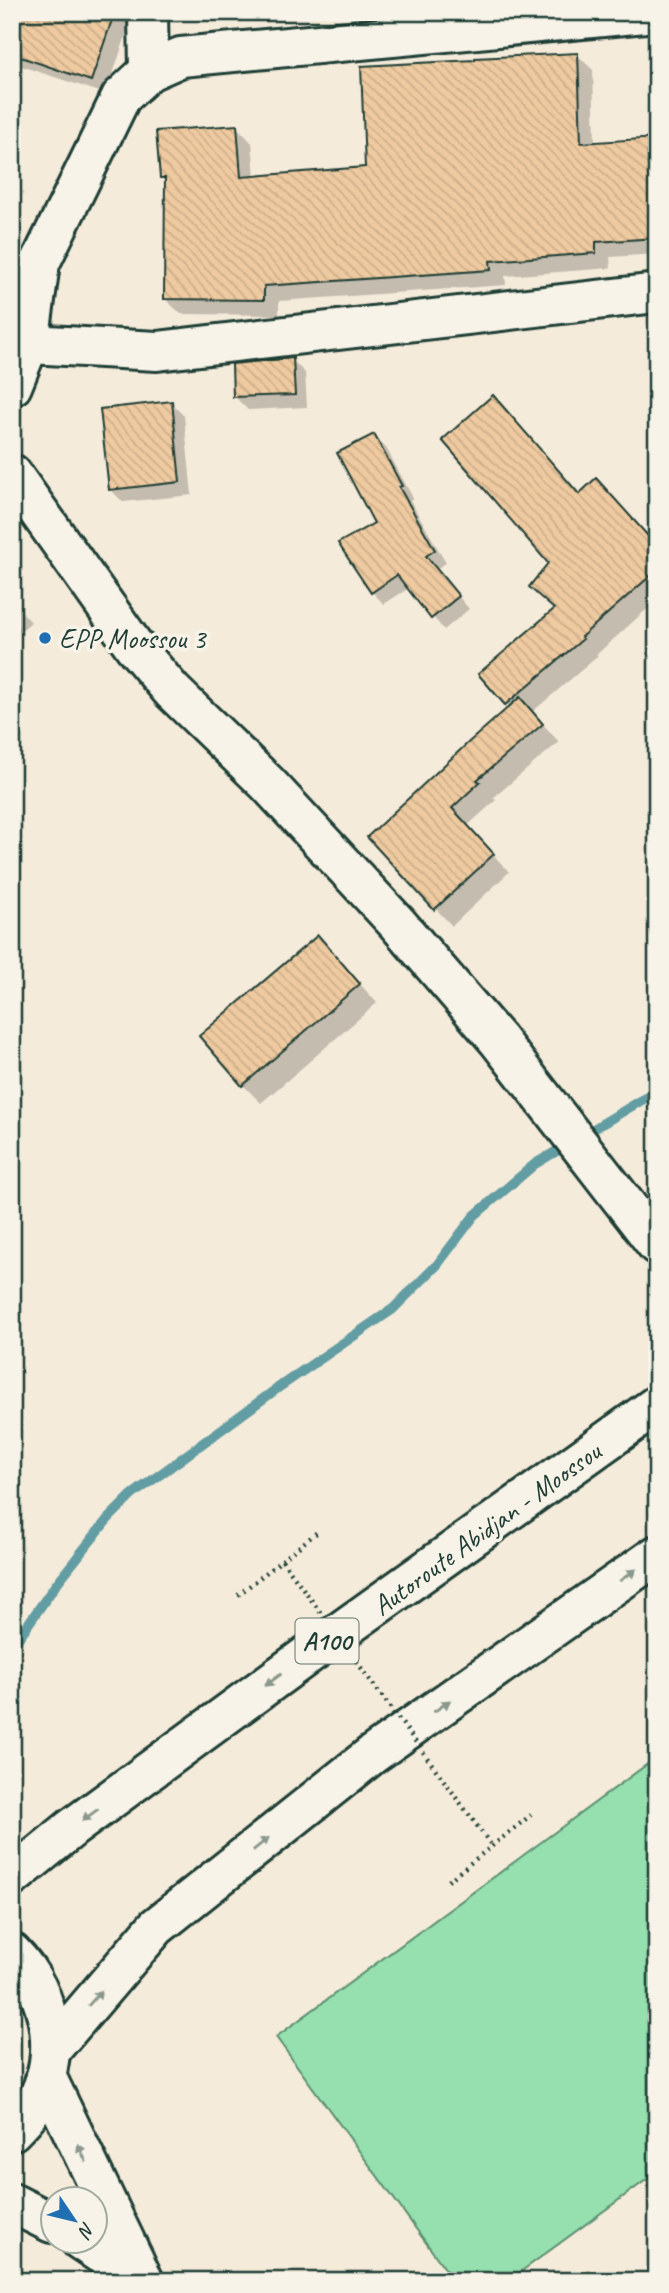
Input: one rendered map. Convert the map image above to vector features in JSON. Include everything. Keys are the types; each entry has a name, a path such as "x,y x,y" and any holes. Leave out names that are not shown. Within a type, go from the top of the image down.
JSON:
{"main road":[{"path":"148,12 149,71"},
{"path":"12,386 29,344 40,263 121,97 149,71 181,57 460,21 656,12"},
{"path":"29,344 157,351 657,293"},
{"path":"12,474 134,646 172,691 267,783 397,923 498,1040 657,1245"},
{"name":"Autoroute Abidjan - Moossou","path":"12,1877 72,1828 302,1659 657,1405"},
{"path":"12,2132 31,2110 48,2063 156,1927 373,1754 657,1555"},
{"path":"12,1953 28,1969 46,2008 48,2063 142,2281"},
{"path":"12,2203 38,2215"},
{"path":"100,2254 142,2281"}],"path":[{"path":"238,1595 320,1530"},
{"path":"282,1560 492,1846"},
{"path":"448,1881 531,1815"}],"green space":[{"path":"657,1757 657,2172 508,2281 454,2281 276,2037"}],"building":[{"path":"12,12 97,12 113,17 91,81 12,54"},
{"path":"578,53 581,143 657,138 657,238 596,242 596,253 490,261 491,270 264,286 264,300 164,299 165,178 160,178 156,131 237,125 241,177 365,167 361,66"},
{"path":"293,358 295,395 233,397 232,364"},
{"path":"493,395 579,494 596,478 657,546 657,570 581,637 583,639 505,705 478,674 554,609 529,587 548,563 442,440"},
{"path":"172,401 180,482 109,490 100,409"},
{"path":"374,434 402,486 399,487 435,550 426,556 459,596 431,619 397,575 371,593 338,543 374,523 337,453"},
{"path":"520,697 543,724 477,780 480,782 452,808 494,854 434,910 367,837"},
{"path":"318,935 360,984 242,1086 199,1036"}],"waterway":[{"path":"12,1647 57,1583 107,1520 132,1495 282,1385 393,1309 437,1265 474,1216 535,1164 657,1091"}],"place":[{"name":"EPP Moossou 3","path":"45,638"}]}
